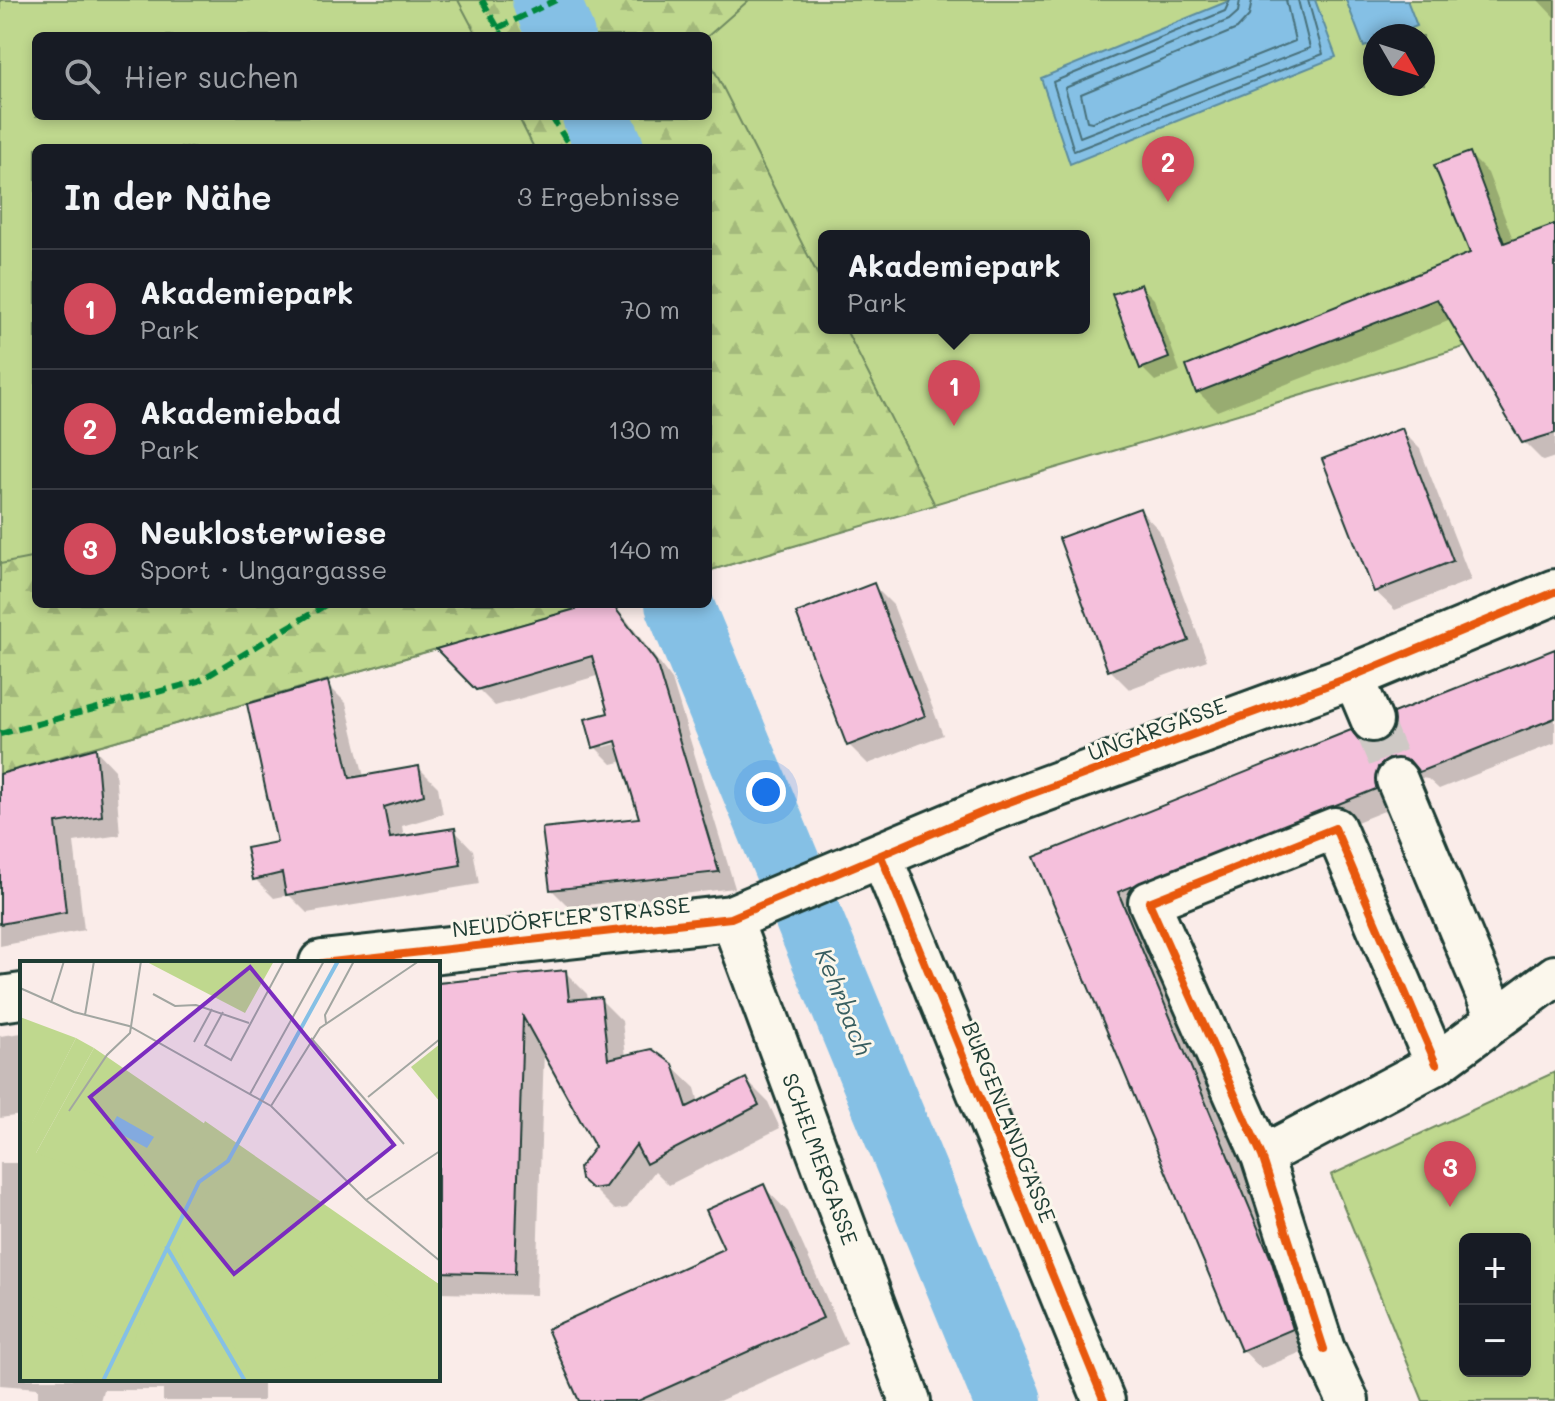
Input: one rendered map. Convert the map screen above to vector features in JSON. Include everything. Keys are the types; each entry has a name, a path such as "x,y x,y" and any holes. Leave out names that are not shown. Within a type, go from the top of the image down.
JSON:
{"main road":[{"name":"UNGARGASSE","path":"773,901 990,809 1353,676 1555,592"},
{"name":"NEUDÖRFLER STRASSE","path":"340,961 731,918 773,901"},
{"path":"0,999 20,996"}],"street":[{"path":"1353,676 1372,721"},
{"path":"1397,780 1496,1017"},
{"path":"1348,1401 1324,1349 1262,1156 1149,902 1335,828 1436,1064"},
{"name":"BURGENLANDGASSE","path":"881,856 1104,1401"},
{"name":"SCHELMERGASSE","path":"731,918 910,1401"},
{"path":"1262,1156 1436,1064 1555,976"}],"green space":[{"path":"0,0 1555,0 1555,320 712,570 712,144 32,144 32,608 580,608 0,774"},
{"path":"458,0 749,0 712,32 475,32"},
{"path":"712,66 818,275 818,334 848,334 935,505 712,570 712,144 532,144 520,120 712,120"},
{"path":"32,558 32,608 579,608 0,774 0,564"},
{"path":"1555,1072 1555,1401 1423,1401 1331,1175"}],"water":[{"path":"1231,0 1315,0 1336,57 1070,164 1041,78"},
{"path":"1346,0 1407,0 1416,24 1363,24 1363,44"}],"building":[{"path":"1470,152 1504,243 1555,224 1555,433 1522,443 1437,299 1196,393 1186,366 1470,253 1434,165"},
{"path":"1141,284 1169,358 1140,369 1112,294"},
{"path":"1402,428 1453,561 1374,592 1322,459"},
{"path":"1140,508 1189,641 1108,671 1059,538"},
{"path":"874,583 925,716 847,746 796,613"},
{"path":"579,608 615,608 656,662 719,872 550,890 542,828 639,818 616,741 593,748 585,719 608,713 592,656 476,690 436,649"},
{"path":"1555,649 1555,718 1419,772 1410,761 1389,759 1378,767 1376,789 1118,892 1271,1259 1293,1329 1241,1351 1034,857 1351,730 1359,740 1380,742 1391,734 1393,713"},
{"path":"328,681 350,778 419,766 424,795 384,807 390,838 455,828 461,865 286,895 282,873 253,880 246,848 277,842 247,704"},
{"path":"96,748 102,816 56,823 66,912 0,924 0,774"},
{"path":"566,970 569,1000 601,997 608,1059 652,1049 673,1064 687,1107 746,1078 759,1105 646,1164 636,1145 605,1187 592,1189 581,1179 579,1168 595,1147 523,1017 515,1274 440,1272 440,983"},
{"path":"764,1184 823,1318 638,1401 579,1401 547,1329 724,1249 706,1210"}],"waterway":[{"name":"Kehrbach","path":"546,0 559,32"},
{"name":"Kehrbach","path":"598,120 608,144"},
{"name":"Kehrbach","path":"681,608 1008,1401"}],"tunnel":[{"path":"1372,721 1397,780"}],"marked path":[{"path":"482,0 500,32"},
{"path":"498,28 556,0"},
{"path":"554,120 568,144"},
{"path":"0,734 199,681 320,608"}],"cycle path":[{"path":"340,961 731,918 990,809 1353,676 1555,592"},
{"path":"1324,1349 1262,1156 1149,902 1335,828 1436,1064"},
{"path":"881,856 1104,1401"}],"place":[{"name":"Akademiebad","path":"1168,202"},
{"name":"Akademiepark","path":"954,426"},
{"name":"Neuklosterwiese","path":"1450,1207"}]}
